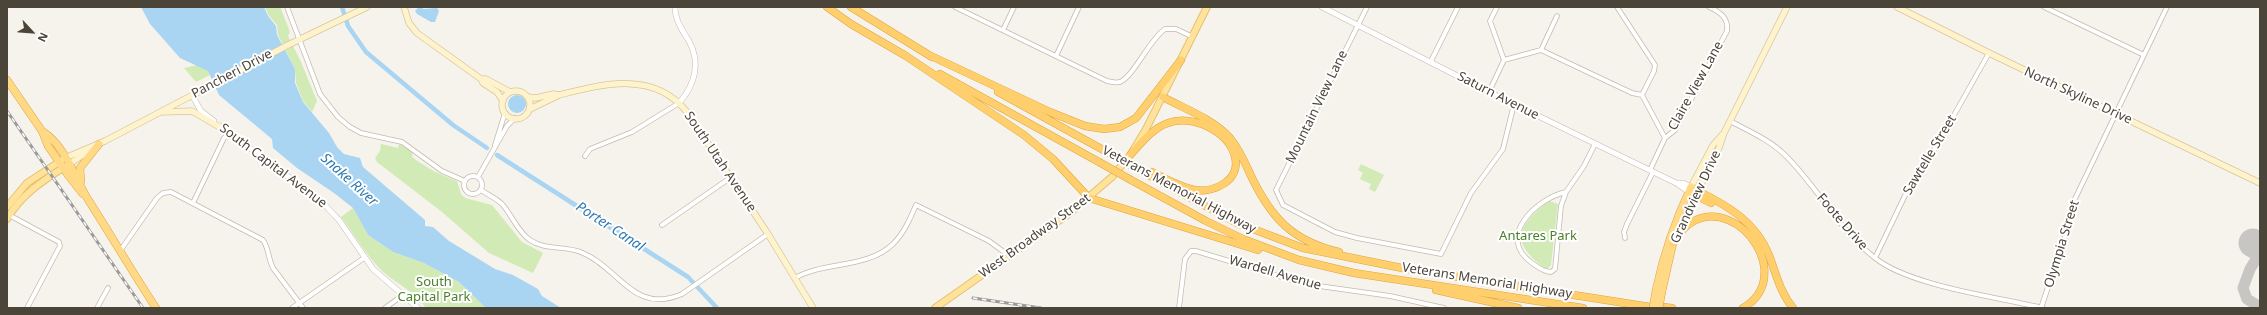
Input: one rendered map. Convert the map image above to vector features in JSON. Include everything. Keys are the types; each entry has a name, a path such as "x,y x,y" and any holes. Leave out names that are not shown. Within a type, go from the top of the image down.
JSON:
{"highway":[{"name":"Veterans Memorial Highway","path":"827,7 851,24 903,54 1206,221 1250,241 1298,260 1354,273 1583,308"},
{"name":"Veterans Memorial Highway","path":"850,7 929,55 1107,152 1140,168 1237,223 1277,240 1339,257 1658,308"},
{"path":"903,54 1024,135 1053,160 1089,198 1298,260"},
{"path":"929,55 1050,112 1085,126 1104,129 1120,127 1136,118 1181,60"},
{"path":"7,80 42,131 54,142 64,163 156,308"},
{"path":"1163,97 1214,125 1227,135 1239,151 1269,210 1288,230 1316,245 1407,269"},
{"path":"1131,154 1158,128 1179,120 1189,120 1217,132 1232,148 1235,158 1233,174 1228,180 1222,186 1204,190 1186,187 1140,168"},
{"path":"88,200 81,180 80,168 99,144"},
{"path":"1693,191 1736,219 1751,234 1759,248 1765,268 1765,279 1759,292 1750,304 1743,308"},
{"path":"1693,191 1729,207 1750,224 1768,253 1780,288 1793,308"},
{"name":"Grandview Drive","path":"1658,308 1659,291 1670,234 1693,191"},
{"path":"1673,243 1688,225 1698,219 1710,217 1727,220 1735,224 1749,236 1759,248"},
{"name":"Grandview Drive","path":"1653,308 1673,243"},
{"path":"1354,273 1518,308"},
{"path":"1638,304 1672,308"}],"main road":[{"name":"Pancheri Drive","path":"64,163 288,45 301,41 339,19 367,7"},
{"name":"South Utah Avenue","path":"404,7 409,23 417,33 481,79 483,83 497,92 503,101"},
{"name":"West Broadway Street","path":"935,308 1089,198 1112,177 1131,154 1163,97 1207,7"},
{"name":"Grandview Drive","path":"1673,243 1693,191 1719,148 1724,133 1787,7"},
{"name":"North Skyline Drive","path":"1898,7 2115,114 2260,182"},
{"name":"South Utah Avenue","path":"481,79 486,79 510,92 518,91 528,97 536,98 553,94 559,95"},
{"name":"South Utah Avenue","path":"515,118 524,116 530,109 559,95 606,84 633,83 656,89 679,103 687,112 768,234 813,308"},
{"path":"510,92 503,101 505,113 515,118"},
{"path":"528,97 530,109"},
{"path":"158,113 192,111 223,129"},
{"path":"7,207 19,191 32,179 64,163"},
{"path":"8,217 20,200 32,188 64,163"},
{"path":"8,217 10,209 19,191"}],"street":[{"path":"287,7 320,94 338,117 350,127 361,133 402,142 442,171 465,181"},
{"path":"585,156 590,149 632,132 679,103 691,86 694,78 695,64 693,49 677,21 676,7"},
{"path":"955,7 1107,82 1115,83 1126,77 1153,40 1165,29 1176,29 1193,37"},
{"path":"1003,30 1014,7"},
{"path":"1056,56 1080,7"},
{"name":"Saturn Avenue","path":"1322,7 1595,144 1676,183 1683,183 1693,191"},
{"name":"Mountain View Lane","path":"1367,7 1276,190 1283,205 1335,232 1372,241 1441,254 1471,193 1503,149 1514,104"},
{"path":"1431,61 1458,7"},
{"path":"1489,92 1504,60 1490,21 1497,7"},
{"path":"1617,7 1654,65 1654,71 1642,95"},
{"name":"Claire View Lane","path":"1625,238 1624,232 1627,224 1665,138 1675,130 1727,31 1728,24 1725,18 1719,12 1709,7"},
{"path":"2044,7 2144,55"},
{"name":"Olympia Street","path":"2042,308 2065,238 2072,205 2167,7"},
{"path":"1541,50 1557,16"},
{"path":"1504,60 1541,50 1632,93 1642,95"},
{"name":"Sawtelle Street","path":"1875,258 1910,185 1936,147 1989,53"},
{"name":"South Capital Avenue","path":"192,95 201,111 223,129 322,201 339,220 364,258 381,278 418,308"},
{"path":"1642,95 1665,138"},
{"path":"494,147 505,113"},
{"path":"478,177 507,126 515,118"},
{"name":"Foote Drive","path":"1730,121 1761,137 1786,156 1854,239 1875,258 1908,276 2042,308"},
{"path":"193,203 224,138 230,134"},
{"path":"1566,192 1555,194 1539,203 1526,217 1519,229 1518,239 1523,254 1546,272 1551,272 1554,269 1561,206 1566,192 1584,166 1595,144"},
{"path":"472,176 478,177 482,182 481,190 474,195 468,193 464,188 465,181 472,176"},
{"path":"662,225 730,178"},
{"path":"481,190 502,204 520,230 530,240 546,247 581,252 596,260 622,284 644,298 653,300 671,299 692,288 768,234"},
{"path":"120,251 157,198 163,193 171,192 263,240 267,246 273,268 303,308"},
{"path":"795,278 814,270 863,260 881,253 899,237 916,205 989,241 1008,255"},
{"path":"8,217 55,238 59,242 60,246 27,308"},
{"name":"Wardell Avenue","path":"1179,308 1184,258 1191,251 1196,251 1306,284 1418,302 1444,308"},
{"path":"292,308 364,258"},
{"path":"97,308 108,288"},
{"path":"386,308 403,295"}],"green space":[{"path":"265,7 280,7 281,9 290,32 288,36 301,62 317,101 312,112 303,101 296,83 295,69 278,35 277,25 269,16"},
{"path":"197,65 208,71 210,75 196,82 184,68"},
{"path":"381,144 398,148 399,144 413,152 412,157 423,165 457,181 461,194 465,198 492,205 522,242 543,253 533,273 489,253 442,212 377,162 375,158 380,151"},
{"path":"1361,164 1384,175 1375,192 1369,189 1371,184 1360,179 1363,173 1358,170"},
{"name":"Antares Park","path":"1549,201 1558,204 1551,265 1547,270 1527,251 1522,243 1521,235 1529,219"},
{"name":"South Capital Park","path":"353,208 368,235 393,252 424,263 459,282 486,308 426,308 411,292 382,271 365,251 341,217"}],"water":[{"name":"Snake River","path":"141,7 264,7 268,16 276,26 277,35 295,69 295,83 303,102 329,133 337,147 344,154 360,158 363,167 425,220 425,226 433,227 449,241 495,269 513,275 538,289 542,296 561,308 486,308 459,282 424,263 393,252 368,235 353,208 297,168 273,148 272,139 219,95 208,71 180,58 150,24"},
{"path":"419,7 424,9 437,8 439,11 435,22 431,22 417,14 415,11"},
{"path":"513,95 521,95 526,100 524,111 521,113 513,113 508,108 508,100"}],"waterway":[{"name":"Porter Canal","path":"342,7 348,26 366,52 453,125 487,148"},
{"name":"Porter Canal","path":"497,155 688,277 717,308"}],"taxiway":[{"path":"2260,253 2250,269 2243,288 2247,299 2260,307"}],"runway":[{"path":"2253,243 2260,247"}],"railway":[{"path":"7,111 143,308"},
{"path":"973,298 1041,308"}]}
